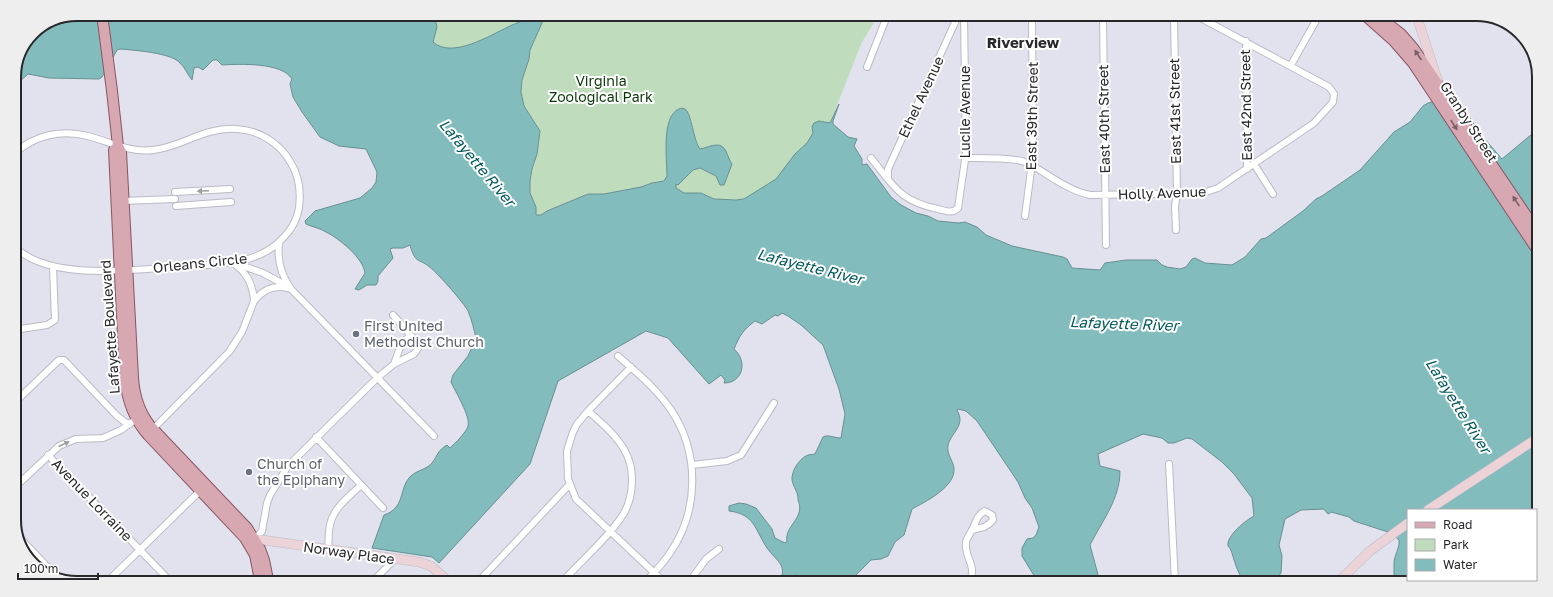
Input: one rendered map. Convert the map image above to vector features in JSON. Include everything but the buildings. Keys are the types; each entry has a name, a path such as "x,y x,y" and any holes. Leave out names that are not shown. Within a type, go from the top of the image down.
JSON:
{"main road":[{"name":"Lafayette Boulevard","path":"103,21 118,146 121,152 120,201 136,419 204,488 247,528 250,539 264,560 265,576"},
{"name":"Granby Street","path":"1371,21 1394,40 1436,90 1532,226"},
{"name":"Granby Street","path":"1383,21 1407,41 1436,90 1532,242"}],"street":[{"path":"867,67 885,21"},
{"name":"Ethel Avenue","path":"888,178 888,169 956,21"},
{"name":"Lucile Avenue","path":"888,178 900,193 917,203 952,212 958,208 965,158 964,21"},
{"name":"East 39th Street","path":"1025,216 1032,166 1034,93 1032,21"},
{"name":"East 40th Street","path":"1103,21 1106,245"},
{"name":"East 41st Street","path":"1174,21 1177,194 1175,206 1176,230"},
{"path":"1207,21 1291,65 1316,21"},
{"path":"1418,21 1436,90"},
{"name":"East 42nd Street","path":"1246,42 1248,169"},
{"name":"Holly Avenue","path":"965,158 1001,158 1026,162 1078,192 1090,194 1177,194 1211,191 1248,169 1314,122 1331,106 1334,94 1329,87 1291,65"},
{"name":"Orleans Circle","path":"21,148 36,139 60,133 87,136 118,146 138,150 156,150 212,131 226,129 245,130 261,135 277,145 289,159 297,177 299,186 299,203 296,218 288,233 279,243 261,255 234,263 124,271 53,266 32,259 21,251"},
{"path":"871,158 888,178"},
{"name":"East 42nd Street","path":"1254,164 1273,194"},
{"path":"120,201 230,189"},
{"path":"176,206 231,202"},
{"path":"279,243 280,267 284,279 291,289 434,436"},
{"path":"234,263 263,273 291,289"},
{"path":"234,263 243,271 250,281 254,294 254,301"},
{"path":"21,329 47,326 53,323 56,317 53,266"},
{"path":"150,432 229,352 242,332 254,301 262,292 273,287 285,287 291,289"},
{"path":"250,539 262,531 267,503 276,483 288,466 377,378 394,364 416,353 418,350 418,344 393,315"},
{"path":"394,364 402,342 408,338 414,339"},
{"path":"618,356 661,396 677,419 686,442 692,465 692,492 687,519 670,554 651,576"},
{"path":"21,396 61,359 64,360 117,416 125,422 136,419"},
{"path":"631,367 577,424 569,444 566,460 569,485 576,499 657,576"},
{"path":"692,465 727,461 741,455 774,403"},
{"path":"568,576 610,531 624,512 632,486 631,467 626,452 604,425 588,411"},
{"path":"21,481 56,448 76,440 103,438 121,430 136,419"},
{"path":"316,437 383,508"},
{"path":"1430,509 1532,442"},
{"name":"Avenue Lorraine","path":"48,455 165,576"},
{"path":"1169,464 1175,576"},
{"path":"328,550 329,526 334,514 361,485"},
{"path":"484,576 569,485"},
{"path":"113,576 204,488"},
{"path":"1343,576 1381,543 1407,525"},
{"path":"971,576 973,568 967,554 966,544 972,530"},
{"name":"Norway Place","path":"250,539 419,562 431,566 443,576"},
{"path":"26,545 49,569"},
{"path":"694,576 706,559 719,550"},
{"path":"378,576 395,559"},
{"path":"1346,576 1349,570"}],"green space":[{"path":"436,21 522,21 481,40 460,47 450,48 441,47 433,42 437,27"},
{"name":"Virginia Zoological Park","path":"542,21 875,21 862,42 830,123 819,121 813,129 813,133 807,143 795,154 776,179 744,199 714,199 701,193 684,193 676,188 676,184 693,170 701,168 717,176 720,185 732,164 717,144 700,150 695,140 690,116 681,108 673,113 667,128 667,176 664,181 604,194 587,194 541,215 536,215 530,193 530,181 532,169 535,163 539,129 524,106 521,92 522,80 529,59 530,50 542,23"}],"water":[{"name":"Lafayette River","path":"436,21 437,27 433,42 441,47 450,48 460,47 481,40 522,21 542,21 542,23 530,50 529,59 522,80 521,92 524,106 540,131 537,154 530,181 530,193 536,207 536,215 541,215 547,211 588,194 604,194 664,181 667,176 667,129 673,113 681,108 685,109 689,116 700,149 712,145 720,145 725,149 732,164 724,185 720,185 716,176 700,168 693,170 678,185 676,184 676,188 684,193 701,193 714,199 744,199 776,179 795,154 807,143 813,133 812,127 814,123 819,121 830,123 839,104 833,124 848,137 857,139 854,146 862,159 862,165 867,164 891,197 901,205 916,213 928,216 938,221 959,223 965,222 977,227 986,235 1012,246 1063,257 1067,259 1072,268 1100,270 1105,263 1126,260 1157,260 1162,265 1167,267 1180,269 1186,267 1192,259 1195,258 1205,263 1232,265 1245,257 1261,239 1266,238 1303,211 1316,199 1360,170 1394,132 1410,122 1423,106 1442,99 1458,100 1483,137 1502,159 1532,134 1532,509 1407,509 1407,576 1394,576 1394,562 1399,540 1391,533 1354,521 1349,517 1331,512 1329,514 1324,509 1301,510 1285,519 1279,545 1282,556 1281,573 1279,576 1241,576 1228,546 1228,542 1237,529 1254,516 1252,498 1234,474 1222,462 1192,439 1187,438 1174,443 1168,443 1162,438 1143,434 1098,454 1100,466 1120,471 1114,500 1090,545 1098,576 1034,576 1022,556 1022,548 1027,539 1033,538 1036,535 1039,527 1032,508 1025,498 1018,482 977,421 966,411 958,409 960,420 959,424 948,445 948,452 954,468 952,477 949,483 938,494 912,509 904,535 895,542 888,556 881,559 871,560 855,576 782,576 782,566 767,548 753,524 744,516 729,511 729,506 739,503 756,508 772,529 775,538 785,543 787,541 789,531 797,517 800,506 798,495 792,480 794,470 803,458 808,455 815,454 823,437 829,436 841,438 845,414 839,389 823,345 801,325 782,313 778,316 775,315 762,324 755,321 742,333 734,349 741,359 741,370 736,379 730,382 724,383 725,380 721,375 709,384 668,338 646,331 558,381 530,464 439,563 432,557 372,548 384,515 391,512 399,503 409,478 432,463 439,451 444,447 447,445 450,448 467,429 468,422 465,410 451,382 453,375 468,356 476,338 472,321 466,307 428,265 416,259 410,245 403,248 390,249 393,258 378,276 376,285 367,285 359,290 355,289 365,273 360,261 338,239 324,231 306,224 305,221 315,211 360,198 372,188 376,182 377,172 366,149 339,146 320,137 293,97 290,84 292,79 287,73 270,67 239,64 222,65 217,60 213,60 203,70 198,67 194,68 192,80 179,62 168,56 151,52 120,49 117,50 102,77 99,79 49,78 28,74 21,80 22,66 25,55 30,46 37,37 46,30 55,25 66,22"}],"place":[{"name":"First United Methodist Church","path":"356,334"},
{"name":"Church of the Epiphany","path":"249,472"}],"district":[{"name":"Riverview","path":"1023,43"}]}
